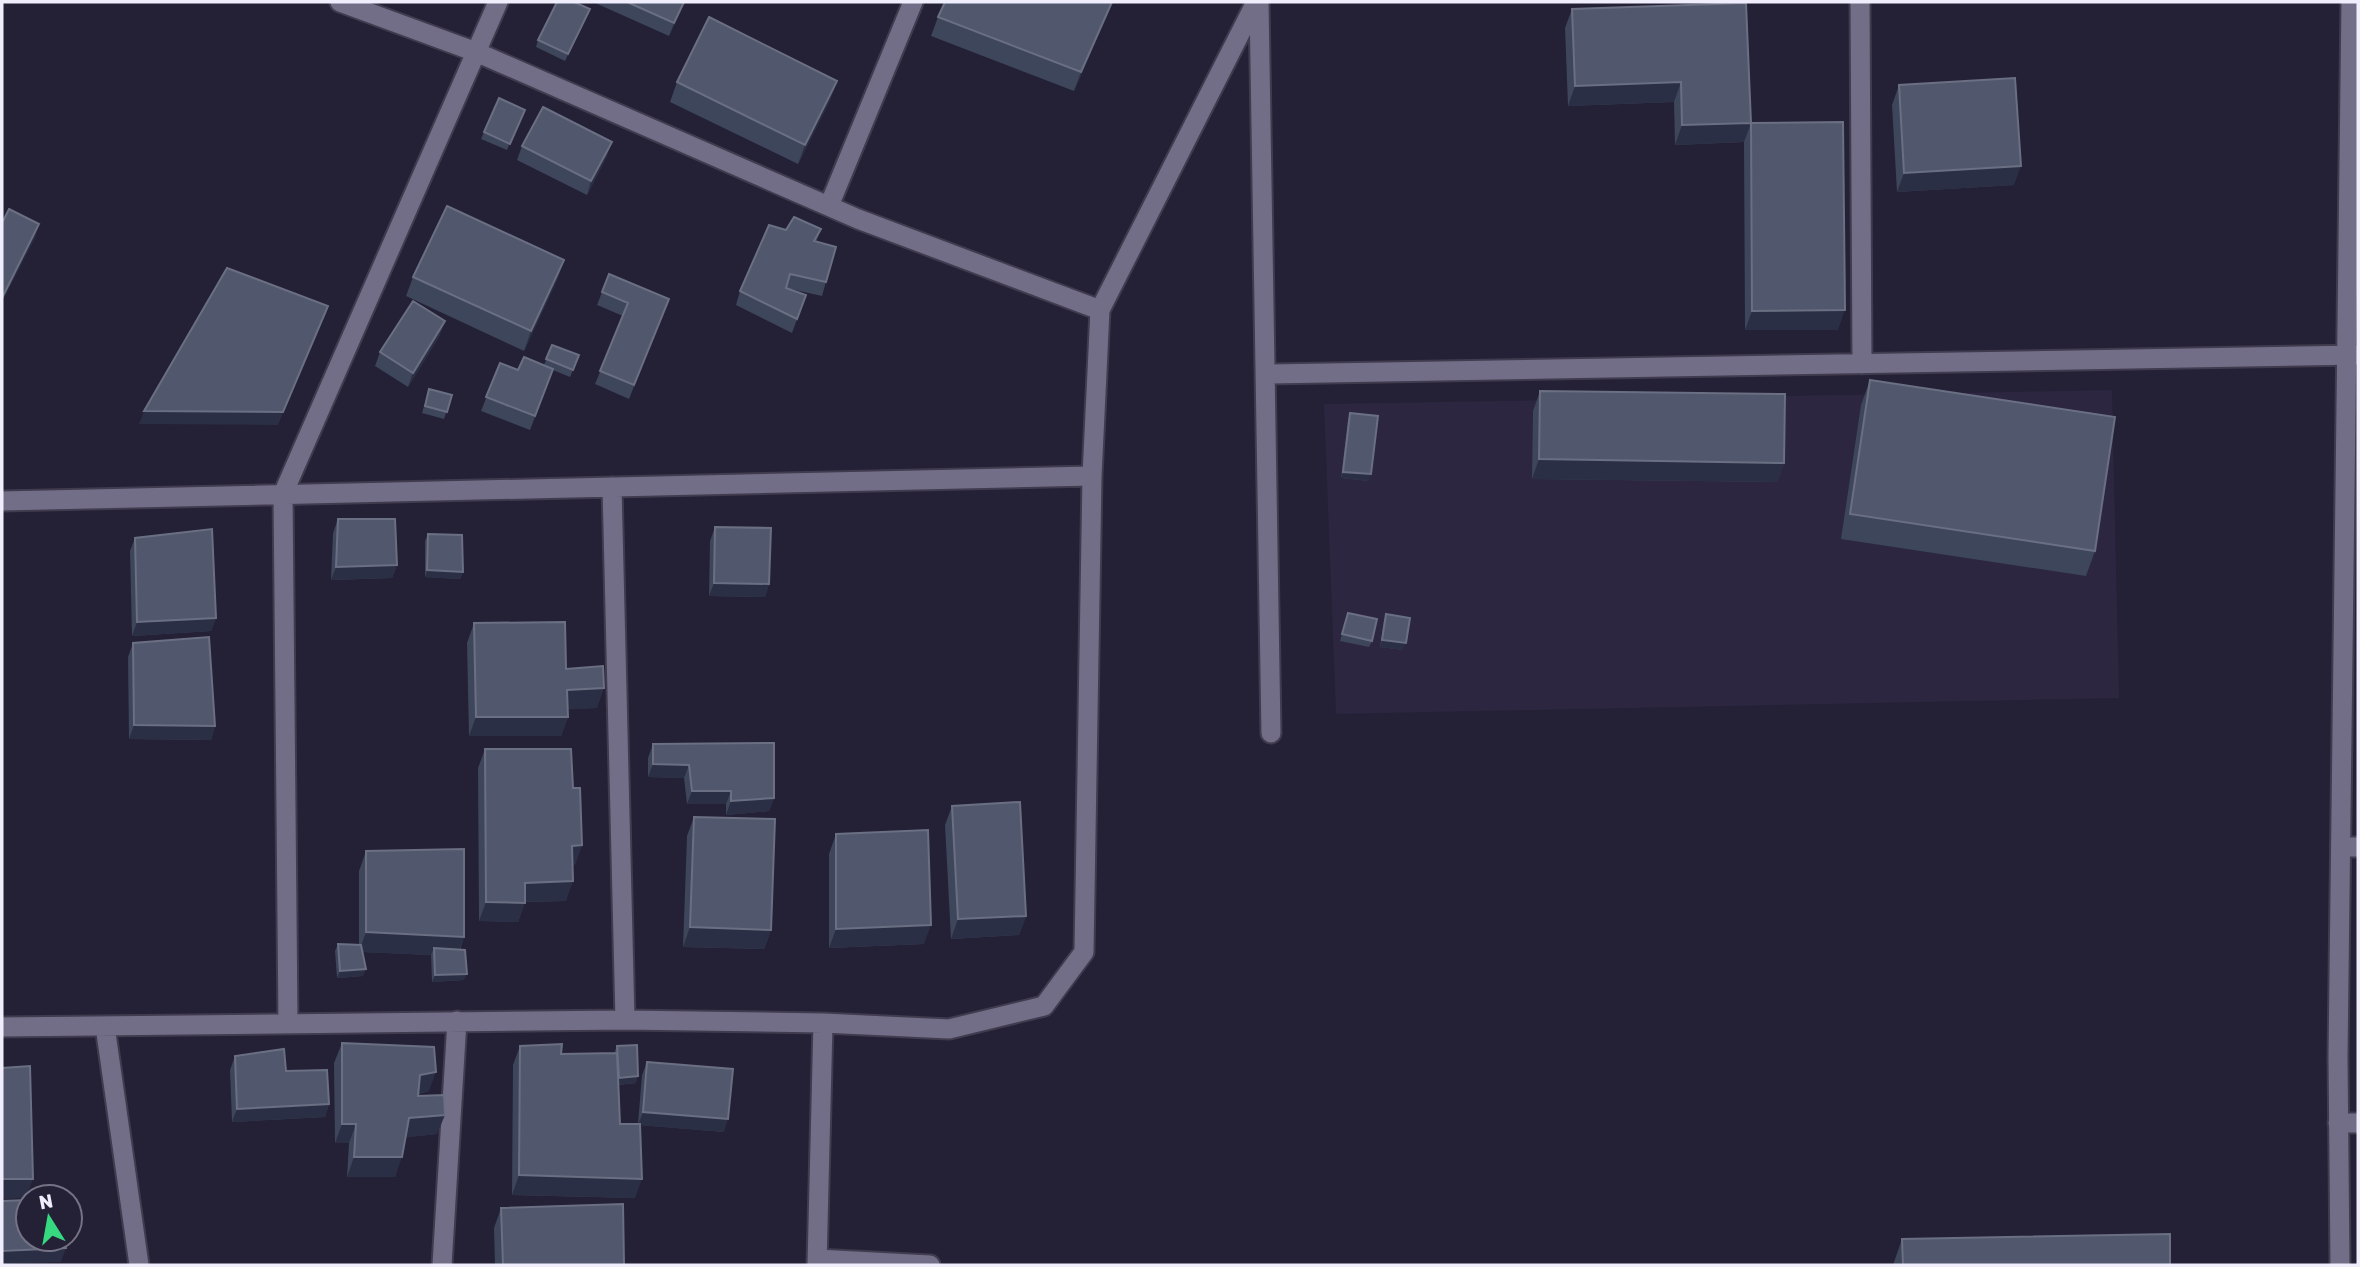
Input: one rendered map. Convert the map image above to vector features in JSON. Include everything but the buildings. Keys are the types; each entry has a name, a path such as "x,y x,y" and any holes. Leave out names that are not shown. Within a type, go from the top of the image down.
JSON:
{"street":[{"path":"340,2 476,52 829,206 1100,310"},
{"path":"288,1023 283,494 498,2"},
{"path":"829,206 913,2"},
{"path":"2,1027 625,1020 949,1028 1044,1006 1084,952 1092,476 1100,310 1257,2"},
{"path":"1257,2 1267,374 1271,733"},
{"path":"1860,2 1862,364"},
{"path":"2340,1265 2338,1123 2350,847 2353,355 2351,2"},
{"path":"1267,374 2353,355"},
{"path":"2,501 1092,476"},
{"path":"612,487 625,1020"},
{"path":"442,1265 457,1021"},
{"path":"822,1023 817,1262 930,1265"},
{"path":"105,1026 139,1265"},
{"path":"2338,1123 2358,1123"}],"shaded area":[{"path":"2112,390 2119,698 1336,714 1324,404"}]}
